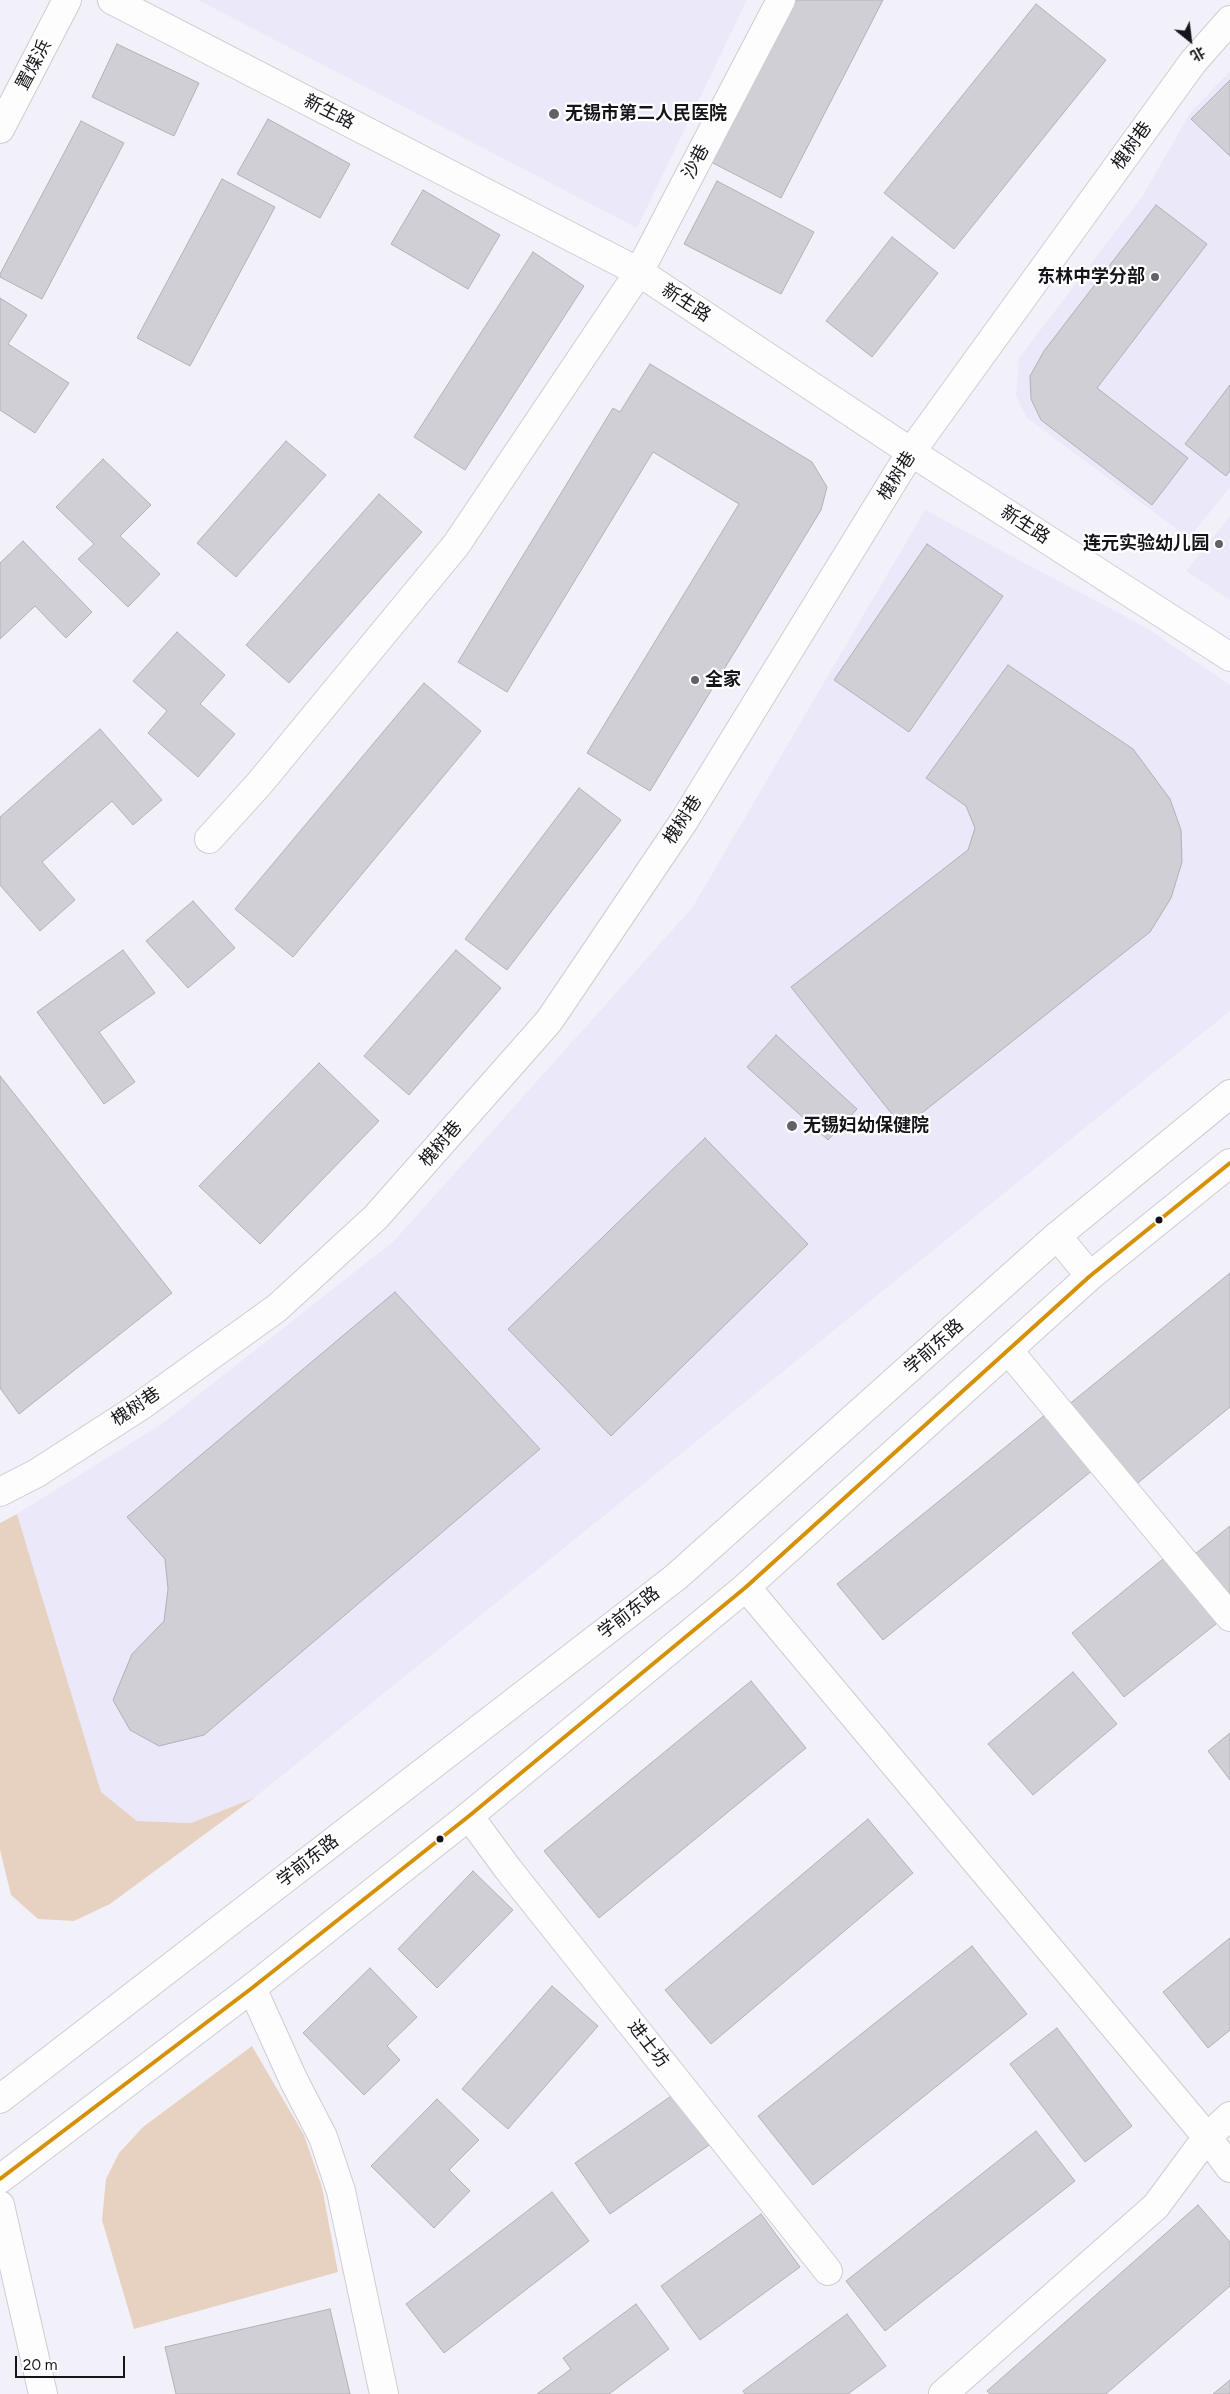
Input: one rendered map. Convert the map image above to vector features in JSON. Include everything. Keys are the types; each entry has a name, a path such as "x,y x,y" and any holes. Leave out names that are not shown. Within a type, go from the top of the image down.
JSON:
{"street":[{"name":"置煤浜","path":"0,129 68,0"},
{"name":"新生路","path":"112,0 639,272 912,452 1230,657"},
{"name":"沙巷","path":"209,839 259,784 456,545 639,272 781,0"},
{"name":"槐树巷","path":"0,1492 36,1473 139,1407 277,1308 376,1217 549,1021 684,820 912,452 1193,62 1230,20"},
{"name":"学前东路","path":"0,2099 676,1577 1056,1236 1230,1094"},
{"path":"0,2179 252,1988 469,1816 746,1587 1090,1276 1230,1163"},
{"path":"1056,1236 1090,1276"},
{"path":"1008,1350 1230,1617"},
{"path":"746,1587 1207,2137 1230,2168"},
{"name":"进士坊","path":"469,1816 508,1869 828,2271"},
{"path":"252,1988 294,2081 323,2137 341,2191 384,2394"},
{"path":"943,2394 1156,2206 1207,2137 1230,2116"},
{"path":"0,2205 43,2394"}],"shaded area":[{"name":"无锡市第二人民医院","path":"198,0 747,0 637,228"},
{"name":"东林中学分部","path":"1230,71 1230,487 1189,538 1027,418 1016,396 1019,358 1142,197 1190,113"},
{"name":"无锡妇幼保健院","path":"925,510 1147,628 1230,685 1230,1011 254,1798 191,1823 137,1821 101,1792 17,1514 160,1425 394,1241 692,908"},
{"name":"连元实验幼儿园","path":"1230,516 1230,600 1186,571"},
{"path":"17,1514 101,1792 137,1821 191,1823 254,1798 110,1904 74,1921 38,1919 11,1895 0,1850 0,1523"},
{"path":"252,2046 304,2135 322,2187 338,2272 134,2329 102,2220 106,2179 119,2153 143,2127"}],"building":[{"path":"790,0 883,0 781,198 707,160"},
{"path":"1036,4 1106,60 954,249 884,193"},
{"path":"117,44 199,83 174,136 92,97"},
{"path":"1230,80 1230,156 1191,119"},
{"path":"268,119 350,164 320,218 237,174"},
{"path":"81,121 124,143 42,299 0,277 0,274"},
{"path":"222,179 275,207 190,366 137,338"},
{"path":"717,181 814,232 781,294 684,244"},
{"path":"423,190 500,235 468,289 391,244"},
{"path":"1156,205 1207,244 1097,388 1188,458 1152,505 1041,420 1031,399 1030,376 1044,351"},
{"path":"892,237 938,273 872,357 826,321"},
{"path":"533,252 584,286 465,470 414,437"},
{"path":"0,298 27,315 8,344 69,383 35,433 0,410"},
{"path":"650,364 812,462 827,487 821,510 650,791 587,753 739,504 653,452 507,692 458,662 613,408 620,412"},
{"path":"1230,385 1230,471 1226,476 1185,444"},
{"path":"286,441 326,475 236,577 197,543"},
{"path":"103,459 151,505 120,536 160,574 128,607 78,559 94,544 56,507"},
{"path":"379,494 422,532 289,683 246,645"},
{"path":"23,541 92,612 66,638 35,606 0,639 0,563"},
{"path":"927,544 1003,596 909,732 834,680"},
{"path":"177,632 225,675 200,704 235,734 198,777 148,733 167,711 133,681"},
{"path":"1008,665 1133,749 1170,799 1181,830 1182,862 1171,898 1150,932 903,1128 791,987 968,850 975,828 966,806 926,778"},
{"path":"424,683 481,731 293,957 235,909"},
{"path":"100,729 162,800 133,825 112,801 42,862 75,900 40,931 0,885 0,817"},
{"path":"579,788 621,820 507,970 465,939"},
{"path":"193,901 235,948 188,988 146,941"},
{"path":"123,950 155,993 99,1032 135,1082 104,1104 37,1012"},
{"path":"456,950 501,988 409,1095 364,1056"},
{"path":"776,1035 857,1109 828,1140 747,1067"},
{"path":"319,1063 379,1121 260,1244 199,1186"},
{"path":"0,1076 172,1293 19,1414 0,1388"},
{"path":"705,1138 808,1244 611,1436 508,1329"},
{"path":"1230,1273 1230,1407 1133,1487 1067,1406"},
{"path":"395,1292 540,1449 204,1735 159,1746 130,1730 113,1700 132,1654 164,1621 168,1589 165,1559 127,1517"},
{"path":"1046,1414 1093,1470 883,1640 837,1584"},
{"path":"1230,1526 1230,1608 1190,1558"},
{"path":"1168,1555 1221,1620 1124,1697 1072,1633"},
{"path":"1073,1672 1117,1724 1033,1795 988,1744"},
{"path":"751,1681 806,1748 599,1918 544,1851"},
{"path":"1230,1733 1230,1780 1208,1751"},
{"path":"868,1819 913,1873 711,2044 665,1990"},
{"path":"473,1871 513,1910 437,1988 398,1949"},
{"path":"1230,1938 1230,2030 1208,2048 1163,1992"},
{"path":"972,1946 1027,2014 813,2185 758,2116"},
{"path":"370,1968 417,2017 387,2046 400,2060 364,2095 303,2033"},
{"path":"552,1986 598,2026 508,2129 462,2089"},
{"path":"1057,2028 1132,2126 1085,2162 1010,2064"},
{"path":"677,2092 712,2143 610,2214 575,2163"},
{"path":"437,2099 479,2140 449,2170 470,2191 434,2228 371,2166"},
{"path":"1036,2131 1075,2181 885,2331 846,2281"},
{"path":"552,2192 589,2241 444,2353 406,2304"},
{"path":"1198,2205 1230,2242 1230,2286 1106,2394 990,2394 987,2391"},
{"path":"761,2214 800,2267 700,2340 661,2286"},
{"path":"636,2304 669,2349 609,2394 537,2394 571,2369 563,2358"},
{"path":"330,2309 350,2394 176,2394 165,2347"},
{"path":"847,2314 886,2366 848,2394 745,2394 743,2391"},
{"path":"1230,2380 1230,2394 1213,2394"}],"transit line":[{"path":"0,2179 252,1988 469,1816 746,1587 1090,1276 1230,1163"}],"place":[{"name":"无锡市第二人民医院","path":"554,114"},
{"name":"东林中学分部","path":"1155,277"},
{"name":"连元实验幼儿园","path":"1219,544"},
{"name":"全家","path":"695,680"},
{"name":"无锡妇幼保健院","path":"792,1126"}]}
